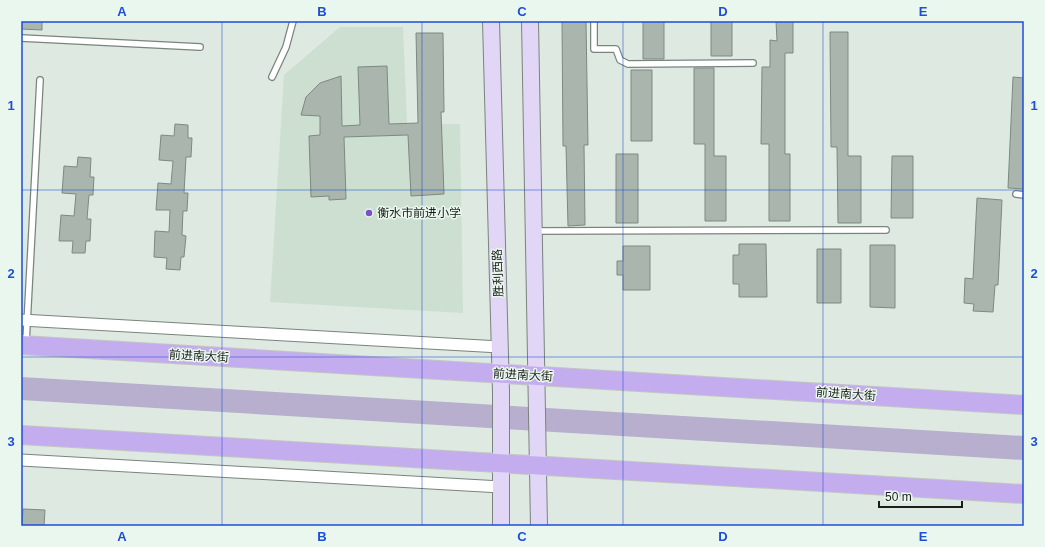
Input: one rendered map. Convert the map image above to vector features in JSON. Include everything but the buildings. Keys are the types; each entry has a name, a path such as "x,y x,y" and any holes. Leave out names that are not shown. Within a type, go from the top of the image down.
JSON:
{"main road":[{"name":"胜利西路","path":"491,21 502,437 501,526"},
{"path":"530,21 539,526"},
{"name":"前进南大街","path":"23,345 500,373 537,384 1024,405"},
{"path":"21,435 1024,494"}],"street":[{"path":"24,320 500,347"},
{"path":"21,460 501,487"}],"lane":[{"path":"272,77 286,47 293,21"},
{"path":"594,21 594,49 616,49 620,60 628,64 753,63"},
{"path":"21,38 200,47"},
{"path":"23,345 40,80"},
{"path":"1016,194 1024,195"},
{"path":"534,231 886,230"}],"shaded area":[{"name":"衡水市前进小学","path":"340,27 403,27 407,124 460,124 463,313 270,302 284,75"},
{"path":"21,377 1024,436 1024,460 21,400"}],"place":[{"name":"衡水市前进小学","path":"369,213"}]}
